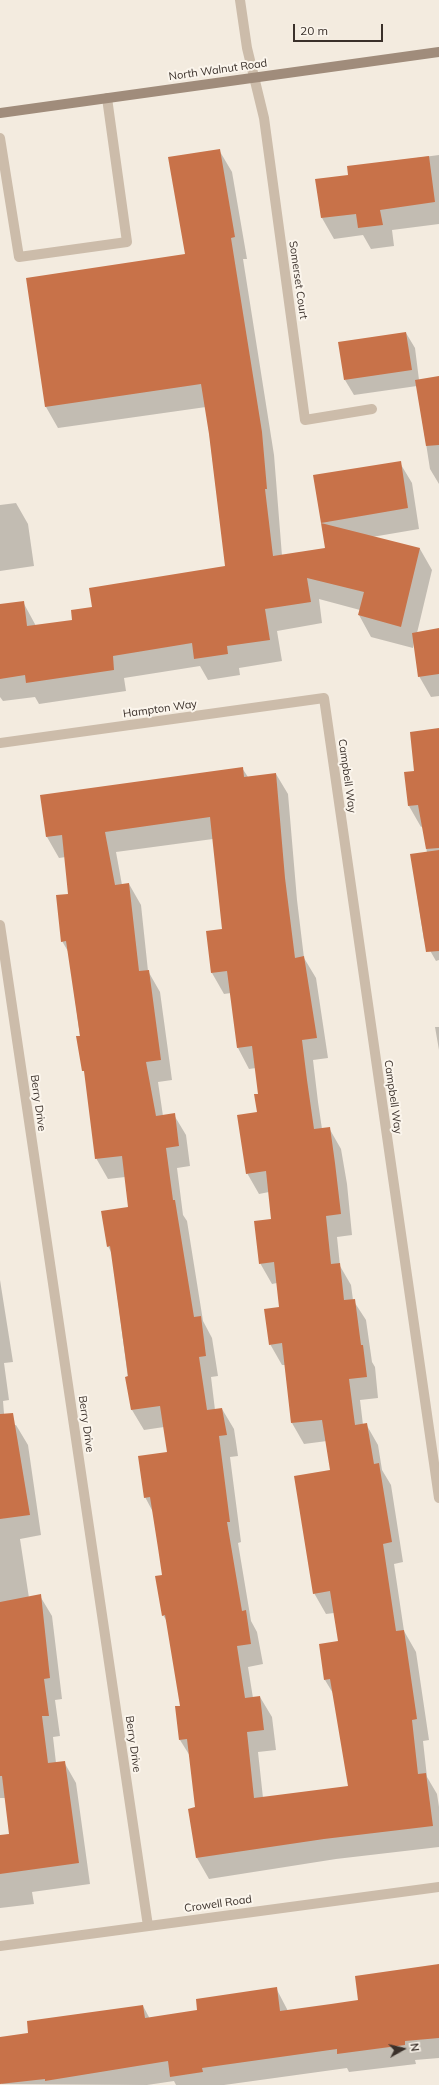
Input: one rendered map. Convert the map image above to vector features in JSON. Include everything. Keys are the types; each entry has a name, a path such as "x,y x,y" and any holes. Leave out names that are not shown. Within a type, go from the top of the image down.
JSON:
{"street":[{"path":"240,0 247,48 254,76"},
{"name":"North Walnut Road","path":"0,113 254,76 439,52"},
{"name":"Somerset Court","path":"254,76 264,118 305,420 372,409"},
{"path":"0,138 19,257 127,242 106,98"},
{"name":"Hampton Way","path":"0,743 324,698"},
{"name":"Campbell Way","path":"324,698 439,1498"},
{"name":"Berry Drive","path":"0,925 148,1926"},
{"name":"Crowell Road","path":"0,1946 439,1887"}],"building":[{"path":"220,149 235,237 231,238 262,432 267,489 265,489 273,556 325,548 321,523 420,548 401,627 358,615 364,592 307,578 311,602 265,609 270,640 227,646 228,654 194,659 192,643 113,656 114,670 26,683 25,675 0,679 0,604 24,601 27,626 72,620 71,610 92,607 89,588 225,566 209,434 201,384 45,407 26,278 185,254 168,157"},
{"path":"429,156 435,202 380,210 383,225 358,228 356,214 321,218 315,179 348,175 347,166"},
{"path":"406,332 412,370 344,380 338,342"},
{"path":"439,376 439,445 426,446 415,380"},
{"path":"401,461 408,508 321,523 313,475"},
{"path":"439,628 439,674 418,677 412,633"},
{"path":"439,728 439,848 426,849 418,805 408,806 404,772 414,771 410,732"},
{"path":"243,767 244,777 276,773 285,878 295,958 304,956 317,1038 302,1040 314,1129 330,1127 341,1214 326,1216 331,1264 340,1263 344,1300 355,1299 367,1377 349,1379 355,1425 367,1423 374,1464 379,1463 392,1542 383,1544 396,1631 404,1630 417,1719 412,1720 418,1774 426,1773 433,1826 324,1839 196,1858 188,1809 195,1807 187,1739 179,1740 175,1706 180,1706 165,1615 162,1616 155,1576 162,1575 150,1497 144,1498 138,1456 167,1452 160,1406 131,1410 125,1377 128,1376 110,1246 107,1247 101,1211 128,1207 122,1156 95,1159 84,1071 82,1071 76,1036 80,1036 66,941 61,942 56,895 68,894 62,835 46,837 40,795","holes":["210,817 222,929 206,931 211,973 227,971 237,1048 252,1046 258,1094 254,1094 257,1112 237,1115 246,1174 266,1171 271,1219 254,1221 259,1264 274,1262 279,1307 264,1309 269,1345 282,1343 291,1423 322,1420 330,1470 294,1476 313,1594 330,1591 338,1641 319,1644 324,1680 330,1679 348,1786 254,1798 247,1732 264,1730 260,1696 245,1698 237,1646 251,1644 246,1610 242,1611 227,1522 230,1522 219,1436 227,1435 222,1408 207,1410 199,1357 206,1356 201,1316 194,1317 175,1200 173,1200 166,1148 179,1146 175,1113 156,1116 146,1062 161,1060 149,970 139,971 129,883 115,885 105,832"]},
{"path":"439,850 439,951 426,952 410,854"},
{"path":"13,1413 30,1515 0,1519 0,1414"},
{"path":"41,1594 50,1678 44,1679 49,1716 42,1716 48,1763 65,1761 79,1863 0,1874 0,1835 9,1834 2,1776 0,1776 0,1602"},
{"path":"439,1964 439,2038 405,2041 405,2045 337,2054 337,2049 202,2068 203,2072 170,2077 168,2061 45,2081 45,2079 0,2084 0,2037 28,2033 27,2021 143,2005 145,2018 197,2010 196,1999 277,1987 280,2011 331,2004 358,2000 355,1976"}]}
